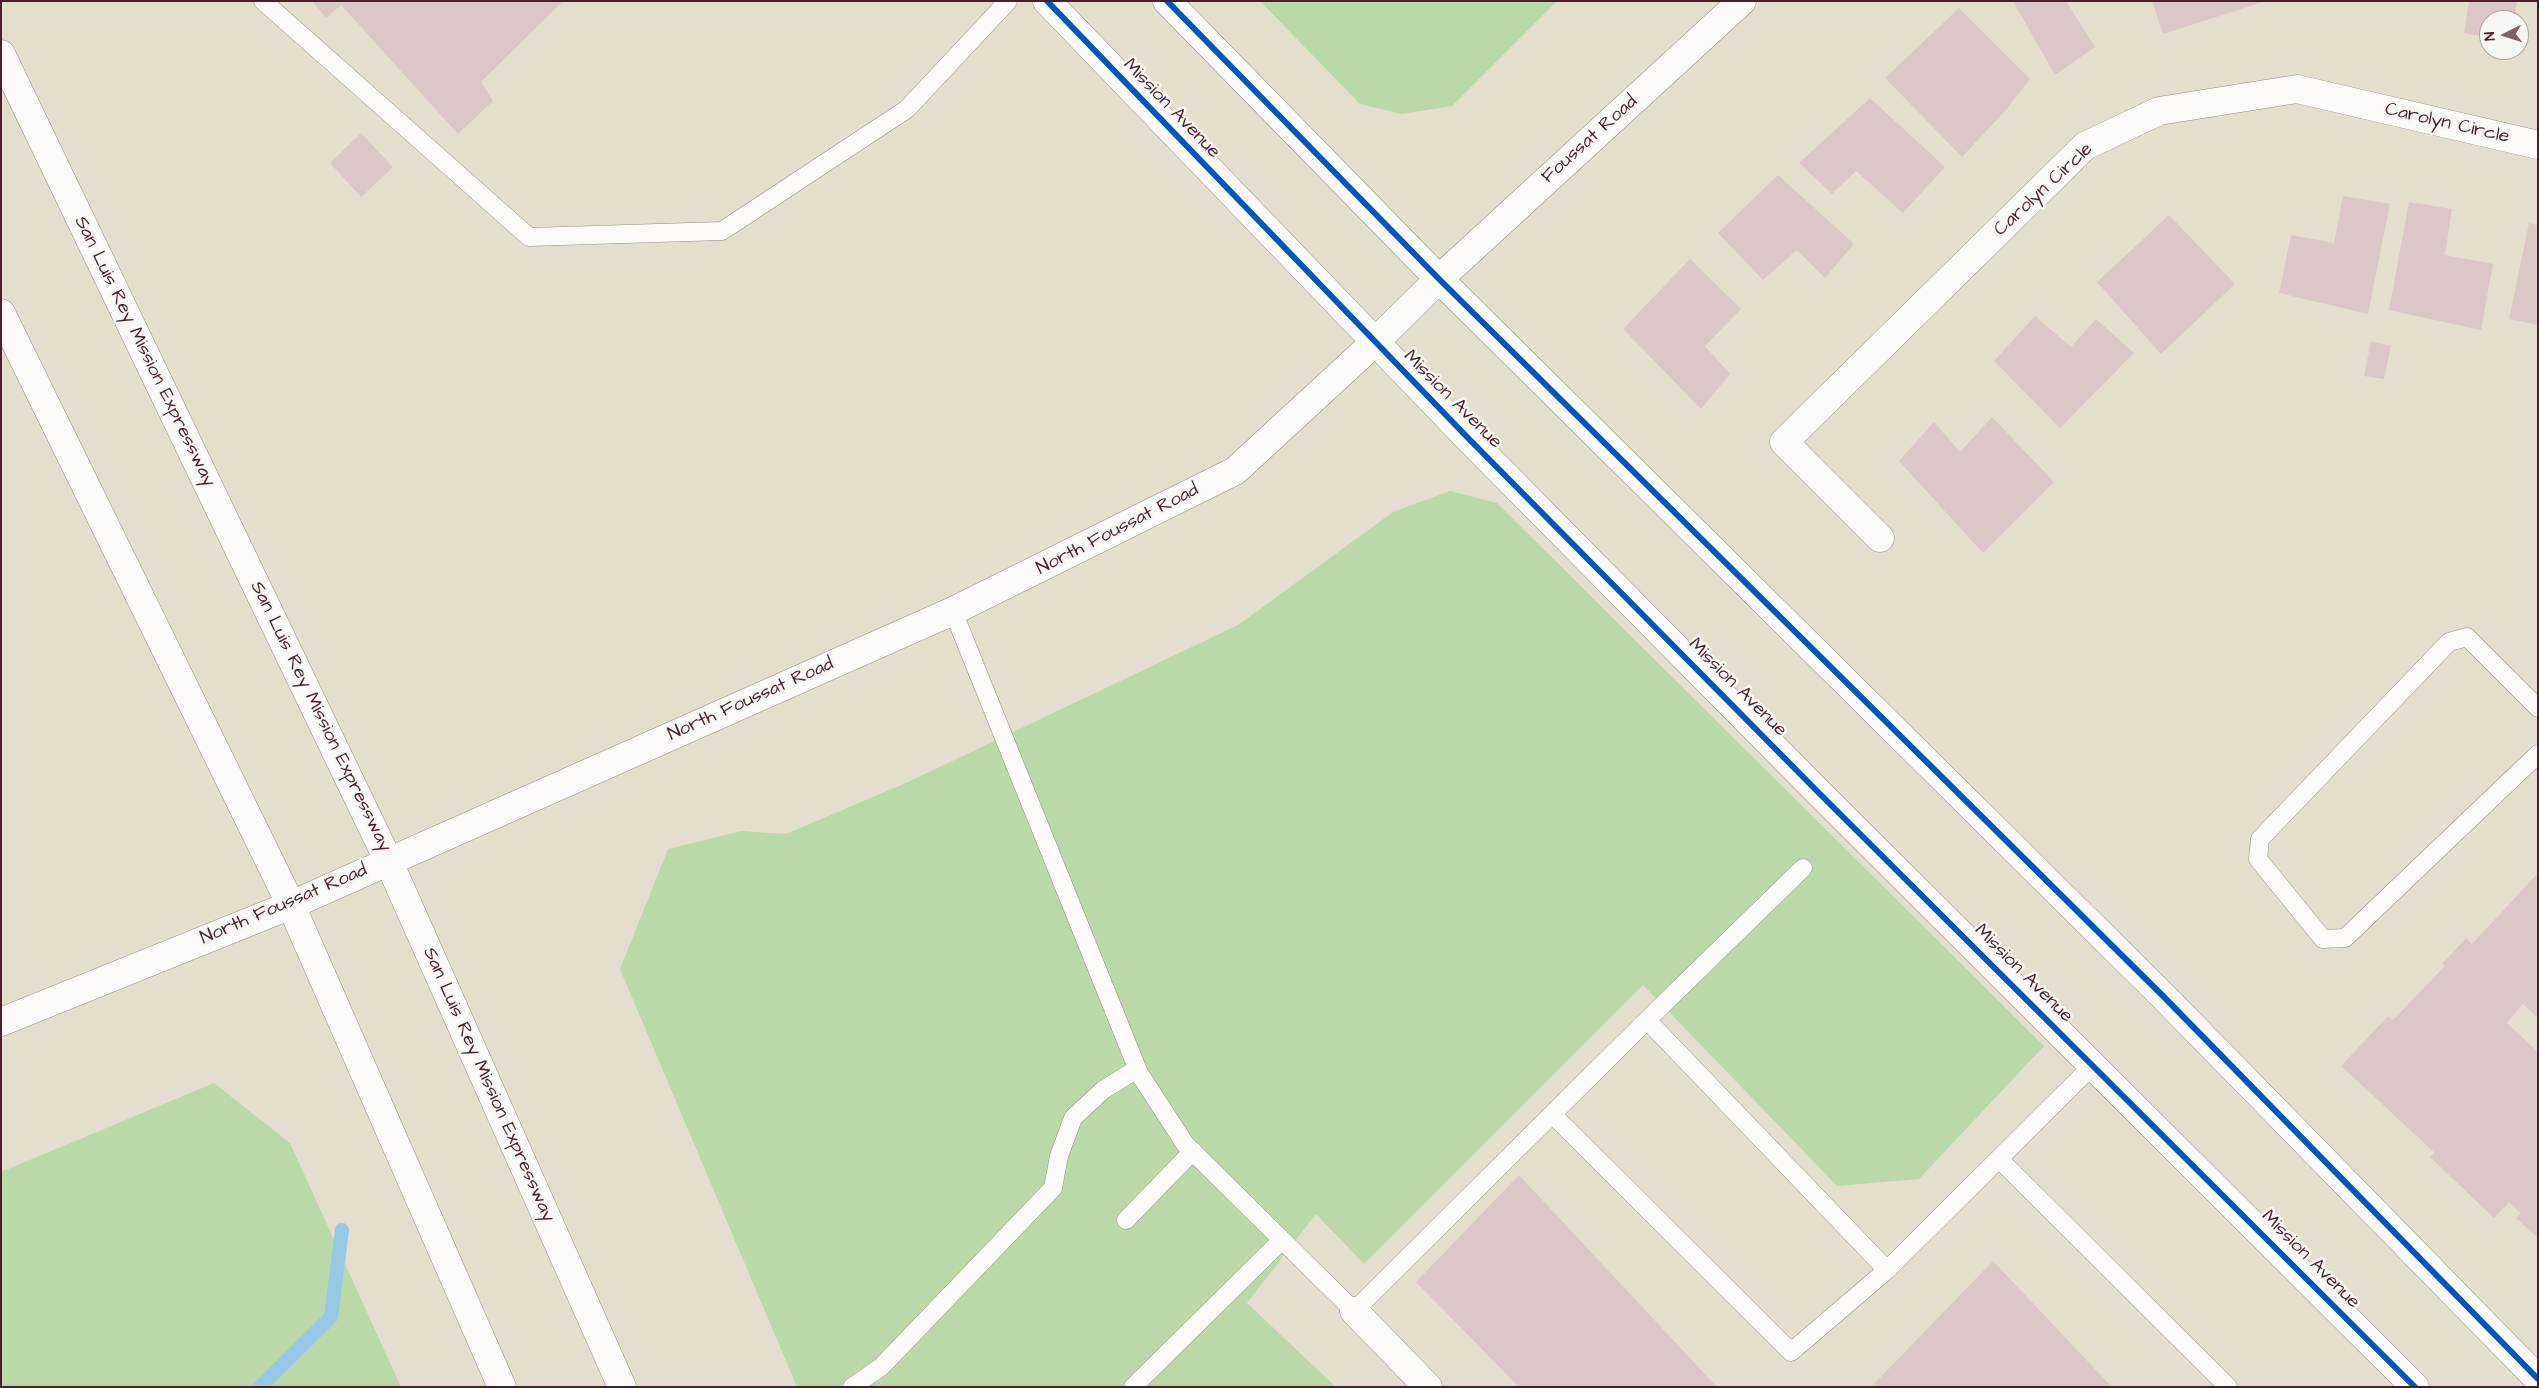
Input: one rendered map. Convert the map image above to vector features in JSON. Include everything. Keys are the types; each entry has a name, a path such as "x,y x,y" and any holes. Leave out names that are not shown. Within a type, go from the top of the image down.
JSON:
{"main road":[{"name":"Mission Avenue","path":"1046,1 1374,343 1812,786 2416,1387"},
{"path":"1167,1 1439,280 2163,996 2538,1379"},
{"name":"Foussat Road","path":"1439,280 1742,1"},
{"name":"San Luis Rey Mission Expressway","path":"1,54 388,860 622,1387"},
{"name":"Carolyn Circle","path":"1880,538 1784,442 2085,146 2158,112 2297,89 2538,145"},
{"name":"North Foussat Road","path":"1,1022 291,905 388,860 953,611 1235,470 1374,343 1439,280"},
{"path":"1,313 291,905 502,1387"},
{"path":"1354,1311 1428,1387"}],"lane":[{"path":"262,1 529,237 722,231 907,108 1008,1"},
{"path":"953,611 1137,1069 1180,1136 1193,1151 1354,1311 1803,868"},
{"path":"2538,708 2467,637 2449,642 2260,839 2258,859 2323,939 2345,938 2538,754"},
{"path":"1647,1020 1888,1270"},
{"path":"1552,1114 1791,1352 1888,1270 2093,1064"},
{"path":"852,1387 881,1367 1053,1188 1059,1156 1073,1118 1103,1090 1137,1069"},
{"path":"1126,1220 1193,1151"},
{"path":"1999,1159 2228,1387"},
{"path":"1133,1387 1282,1240"}],"green space":[{"path":"1260,1 1557,1 1452,106 1401,114 1360,104"},
{"path":"1450,491 1497,503 2044,1046 1919,1179 1837,1186 1643,985 1364,1264 1316,1214 1247,1303 1336,1387 797,1387 620,969 668,849 741,831 786,834 908,782 1238,625 1393,512"},
{"path":"214,1083 290,1143 401,1387 1,1387 1,1172"}],"building":[{"path":"312,1 563,1 481,82 493,101 458,134 341,5 326,18"},
{"path":"2013,1 2066,1 2095,47 2055,75"},
{"path":"2152,1 2263,1 2263,2 2163,34"},
{"path":"2469,1 2517,1 2516,10 2479,10 2479,36 2464,33"},
{"path":"1959,8 2030,79 2005,111 1962,157 1885,78"},
{"path":"1870,98 1945,167 1903,213 1856,171 1832,194 1799,163"},
{"path":"361,133 393,167 361,197 330,163"},
{"path":"1778,175 1854,244 1825,278 1797,250 1763,280 1718,233"},
{"path":"2343,196 2390,204 2368,314 2279,293 2291,235 2334,243"},
{"path":"2409,202 2452,209 2445,255 2493,264 2481,330 2389,310"},
{"path":"2169,215 2235,284 2161,354 2097,282"},
{"path":"2529,223 2538,225 2538,325 2509,319"},
{"path":"1690,259 1741,309 1705,346 1730,374 1701,409 1623,329"},
{"path":"2035,316 2071,347 2096,319 2134,353 2060,428 1994,361"},
{"path":"2371,341 2391,346 2384,379 2364,376"},
{"path":"1992,417 2054,482 1983,553 1899,461 1934,422 1960,452"},
{"path":"2538,873 2538,1018 2523,1004 2507,1023 2538,1052 2538,1238 2516,1218 2521,1213 2509,1202 2494,1218 2430,1157 2435,1153 2341,1066 2388,1016 2393,1020 2445,966 2442,964 2466,938 2472,944"},
{"path":"1519,1175 1717,1387 1519,1387 1416,1282"},
{"path":"1993,1261 2112,1387 1871,1387"}],"waterway":[{"path":"260,1387 331,1317 342,1230"}],"cycle path":[{"path":"1047,1 1469,439 1819,793 2415,1387"},
{"path":"1167,1 1439,279 2163,996 2538,1379"}]}
